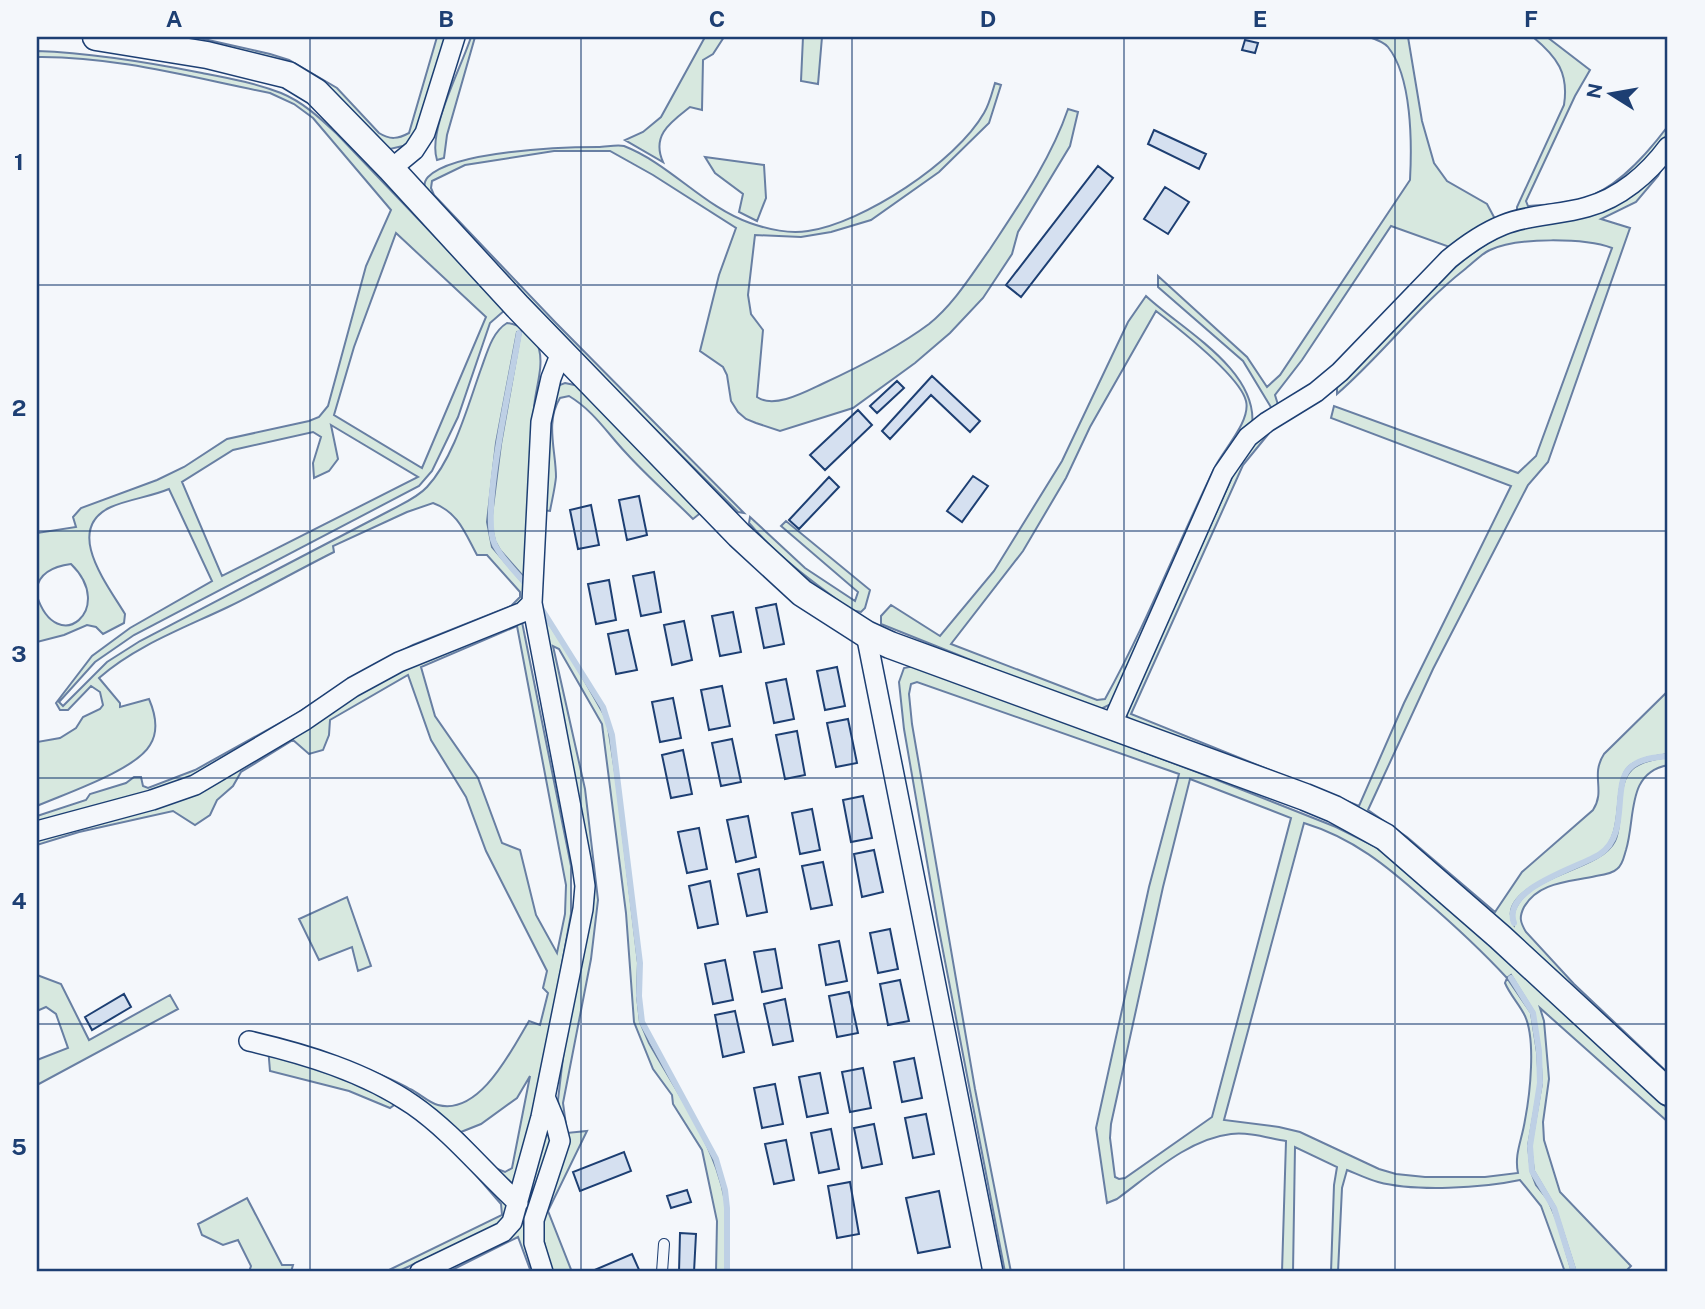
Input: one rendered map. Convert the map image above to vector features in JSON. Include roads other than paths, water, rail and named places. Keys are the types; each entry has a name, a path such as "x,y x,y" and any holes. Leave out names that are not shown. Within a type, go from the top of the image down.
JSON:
{"street":[{"path":"96,37 184,51 288,75 316,92 668,464 776,571 802,593 866,634 924,659 1305,797 1385,837 1500,937 1668,1092"},
{"path":"391,169 414,150 425,133 455,37"},
{"path":"1111,726 1223,473 1248,437 1316,392 1340,372 1467,243 1505,224 1587,207 1608,199 1629,188 1668,148"},
{"path":"420,1272 503,1232 512,1222 545,1097 580,928 585,886 532,603 541,422 551,378 562,350"},
{"path":"37,831 164,797 195,785 305,720 353,687 399,662 523,612 532,603"},
{"path":"866,634 993,1272"},
{"path":"249,1041 299,1053 376,1084 412,1104 441,1127 518,1203"},
{"path":"543,1272 534,1242 534,1220 559,1141 555,1121 545,1097"}],"lane":[{"path":"662,1272 664,1244"}],"waterway":[{"path":"519,333 494,476 491,529 498,550 525,583"},
{"path":"541,608 603,707 612,735 640,963 639,996 642,1022 716,1159 727,1208 727,1272"},
{"path":"1514,923 1513,911 1519,899 1530,889 1590,860 1609,845 1618,822 1622,784 1632,766 1654,757 1668,756"},
{"path":"1511,978 1533,1013 1539,1051 1540,1083 1530,1146 1532,1171 1554,1208 1574,1272"}]}
